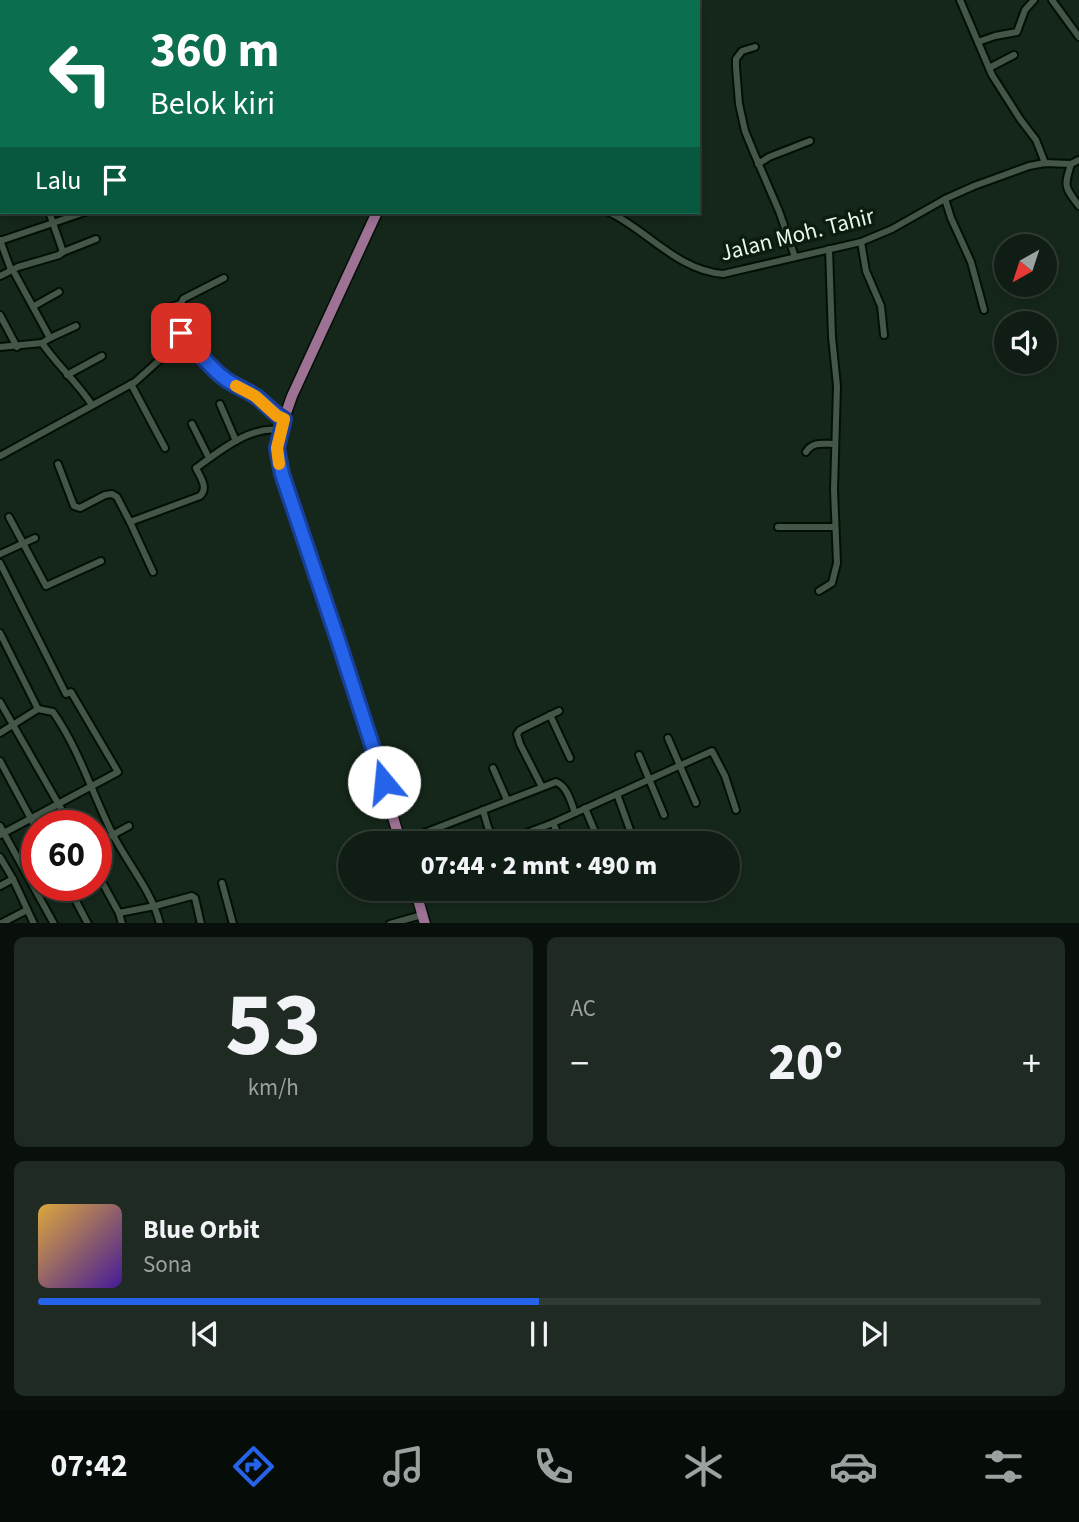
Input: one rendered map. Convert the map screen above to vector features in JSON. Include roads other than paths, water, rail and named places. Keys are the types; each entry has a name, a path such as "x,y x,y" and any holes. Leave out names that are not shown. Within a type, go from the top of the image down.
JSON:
{"main road":[{"path":"376,214 292,396 282,425 277,455 355,690 397,831"},
{"path":"418,901 423,919"}],"street":[{"path":"960,0 989,68 1036,140 1045,163"},
{"path":"978,42 1017,32 1025,10 1034,0"},
{"path":"1052,0 1079,37"},
{"path":"755,47 739,52 736,66 741,115 795,257"},
{"path":"989,68 1014,55"},
{"path":"758,164 810,141"},
{"name":"Jalan Moh. Tahir","path":"613,214 683,261 712,273 723,274 861,242 909,220 945,198 1021,168 1045,163 1071,164 1079,160"},
{"path":"1071,164 1066,183 1079,206"},
{"path":"945,198 971,262 984,310"},
{"path":"50,214 63,252"},
{"path":"50,338 13,272 0,241 79,214"},
{"path":"0,276 96,239"},
{"path":"861,242 866,271 881,306 884,335"},
{"path":"819,591 832,583 837,563 837,387 829,249"},
{"path":"181,344 183,299 224,278"},
{"path":"34,306 59,292"},
{"path":"167,308 181,304"},
{"path":"0,315 17,347"},
{"path":"0,347 42,343 76,326"},
{"path":"42,343 56,364 92,405"},
{"path":"0,456 131,384 174,347 181,344 192,347 222,377 255,396 277,416 282,425 236,441 196,468 205,488 202,495 130,522"},
{"path":"67,375 102,356"},
{"path":"131,384 165,448"},
{"path":"220,404 236,441"},
{"path":"192,425 209,458"},
{"path":"806,452 814,444 835,444"},
{"path":"58,464 74,506 82,508 105,495 112,494 117,497 153,572"},
{"path":"9,517 46,586 101,561"},
{"path":"778,527 835,527"},
{"path":"0,554 35,538"},
{"path":"0,563 66,694 71,692 118,772 47,810"},
{"path":"0,633 38,709"},
{"path":"0,702 62,810"},
{"path":"0,733 38,709 53,712 83,765 113,834 155,906 160,923"},
{"path":"542,787 517,734 559,711"},
{"path":"550,715 570,758"},
{"path":"668,738 696,803"},
{"path":"483,810 494,840 499,843 553,823 712,751 725,776 736,810"},
{"path":"639,755 664,815"},
{"path":"0,761 25,810"},
{"path":"493,768 507,800"},
{"path":"431,831 556,782 562,784 575,813"},
{"path":"617,794 630,831"},
{"path":"585,808 595,831"},
{"path":"553,823 556,831"},
{"path":"2,834 21,824"},
{"path":"0,826 2,834 21,861"},
{"path":"113,834 130,826"},
{"path":"0,857 34,923"},
{"path":"0,886 13,879"},
{"path":"222,883 233,923"},
{"path":"119,913 192,896 195,898 201,923"},
{"path":"44,901 54,923"},
{"path":"76,901 88,923"},
{"path":"112,901 122,923"},
{"path":"0,923 27,911"},
{"path":"390,923 423,919"}]}
